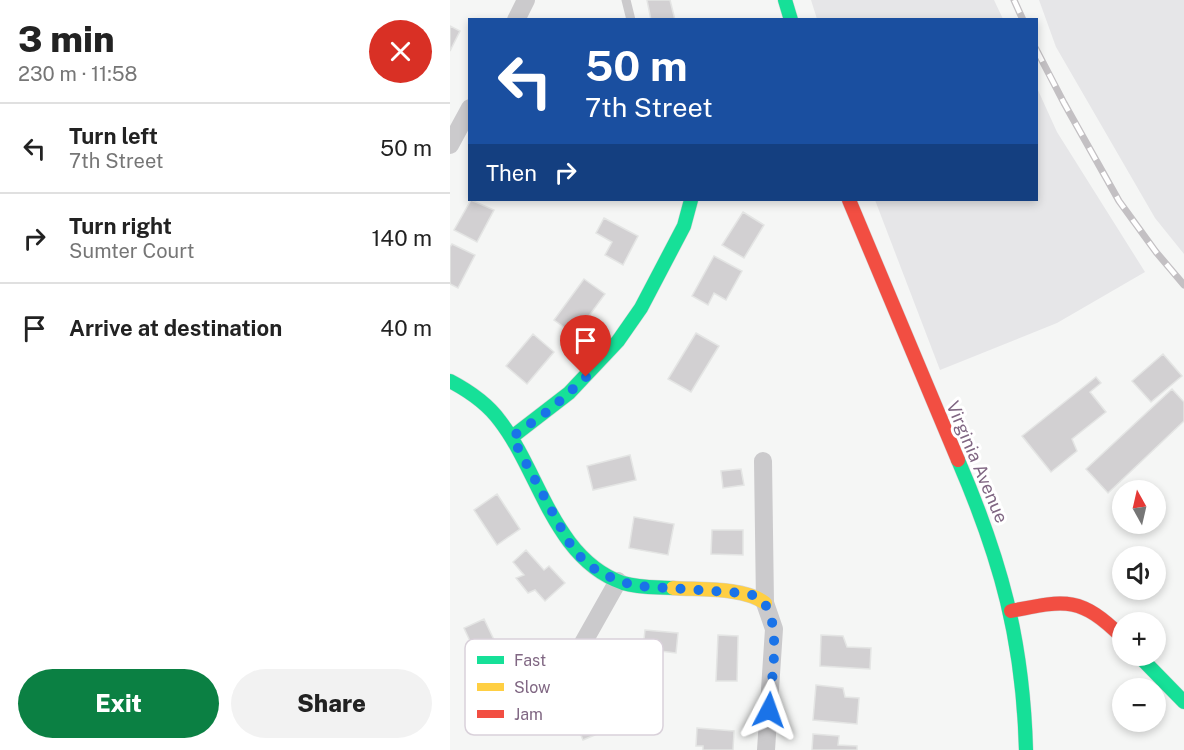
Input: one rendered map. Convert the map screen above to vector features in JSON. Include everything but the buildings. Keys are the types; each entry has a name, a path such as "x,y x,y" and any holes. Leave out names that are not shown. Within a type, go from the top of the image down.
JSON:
{"street":[{"path":"517,18 526,0"},
{"path":"785,0 790,18"},
{"path":"450,145 468,112"},
{"path":"512,437 569,393 597,365 627,328 641,308 684,226 691,201"},
{"name":"Virginia Avenue","path":"849,201 891,306 983,520 999,565 1011,611 1023,692 1026,750"},
{"path":"450,381 483,402 500,420 512,437 573,549 596,570 618,581 644,587 743,593 757,597 765,603"},
{"path":"763,461 765,603 774,629 766,750"},
{"path":"585,639 618,581"},
{"path":"1011,611 1058,602 1078,604 1101,616 1112,627"},
{"path":"1149,666 1184,702"}],"lane":[{"path":"626,0 630,18"}],"shaded area":[{"path":"811,0 994,0 1003,18 817,18"},
{"path":"1039,0 1184,0 1184,254 1155,218 1056,47"},
{"path":"1038,90 1057,132 1145,272 1057,323 940,370 875,201 1038,201"}],"railway":[{"path":"1014,0 1022,18"},
{"path":"1038,53 1119,201 1156,252 1184,285"}],"traffic: fast":[{"path":"785,0 790,18"},
{"path":"512,437 569,393 618,341 641,308 684,226 691,201"},
{"path":"450,381 477,398 500,421 514,442 564,535 580,555 600,571 623,583 641,587 673,588"},
{"path":"958,460 986,532 1007,601 1020,672 1026,750"},
{"path":"1149,666 1184,702"}],"traffic: slow":[{"path":"673,588 734,592 746,594 765,603"}],"traffic: jam":[{"path":"849,201 958,460"},
{"path":"1011,611 1046,605 1071,604 1095,614 1112,628"}],"route":[{"path":"586,377 551,409 512,437 562,531 583,560 606,576 618,581 644,587 750,594 765,603 774,629 769,710"}]}
